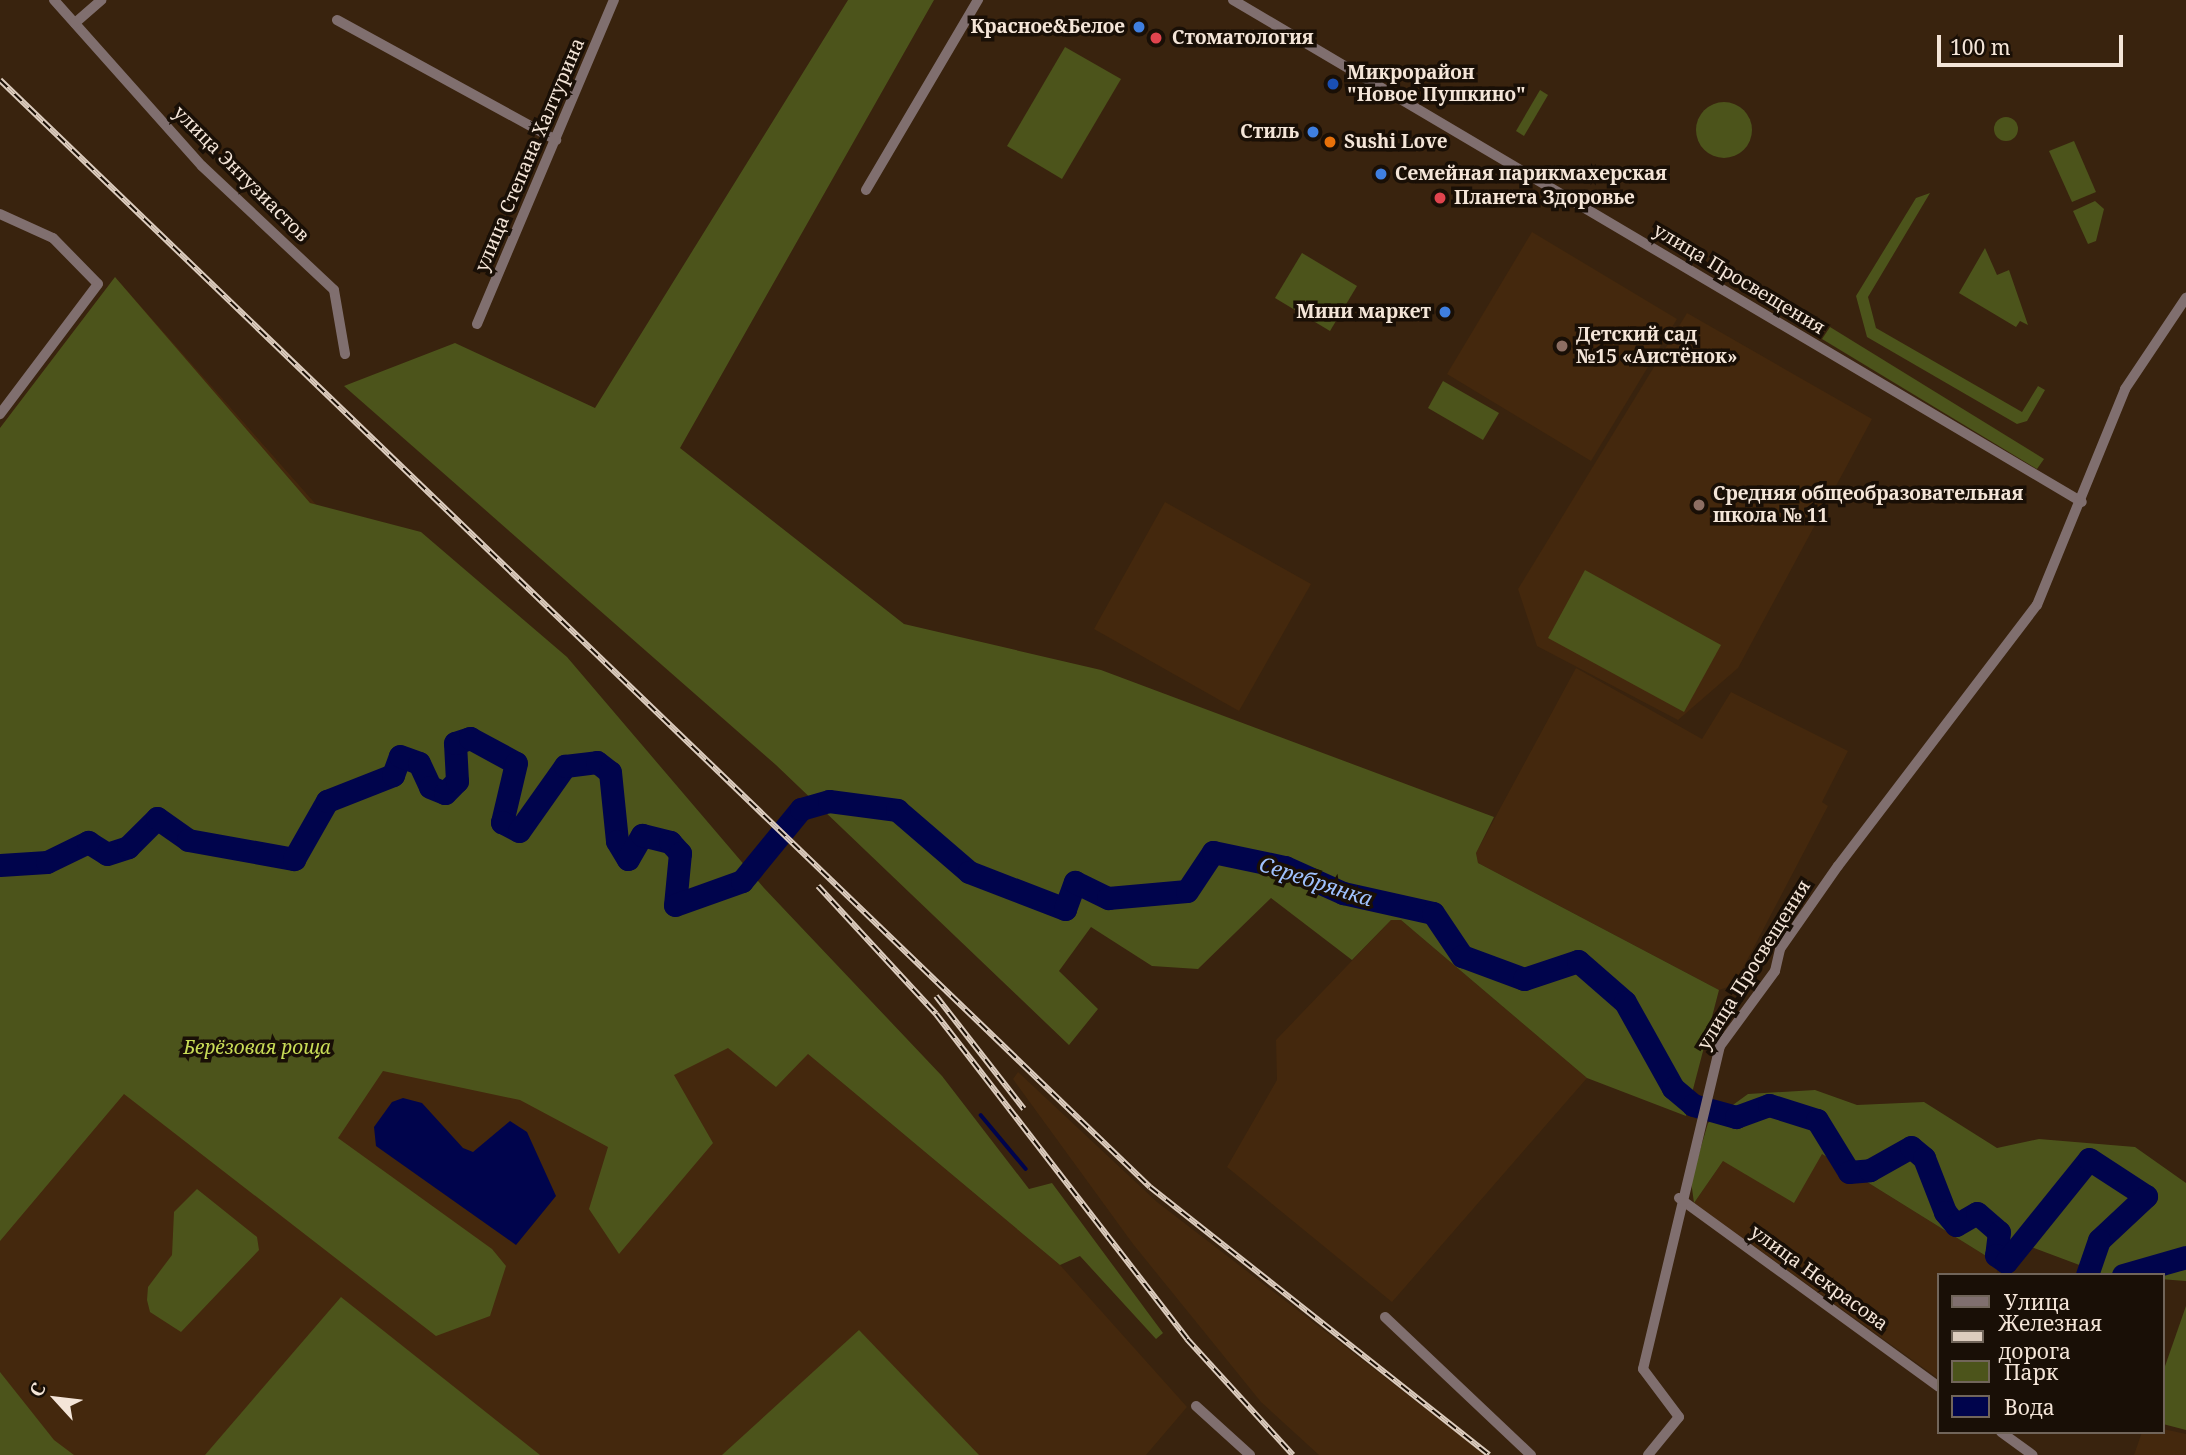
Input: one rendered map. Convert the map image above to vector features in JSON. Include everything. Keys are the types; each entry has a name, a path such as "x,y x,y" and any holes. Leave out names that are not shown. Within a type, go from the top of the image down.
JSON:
{"street":[{"name":"улица Энтузиастов","path":"54,0 202,166 334,290 345,354"},
{"path":"75,23 101,0"},
{"name":"улица Степана Халтурина","path":"477,324 614,0"},
{"path":"866,190 978,0"},
{"name":"улица Просвещения","path":"1233,0 2082,502"},
{"path":"337,20 556,140"},
{"path":"0,214 53,238 98,284 0,414"},
{"name":"улица Просвещения","path":"1648,1455 1679,1417 1643,1369 1679,1198 1706,1089 1720,1046 1776,971 1780,949 2036,605 2082,502 2125,389 2186,298"},
{"name":"улица Некрасова","path":"1679,1198 1938,1386"},
{"path":"1385,1317 1531,1455"},
{"path":"1196,1406 1250,1455"},
{"path":"2004,1434 2033,1455"}],"shaded area":[{"name":"Детский сад №15 «Аистёнок»","path":"1532,232 1677,319 1591,461 1447,374"},
{"path":"115,277 783,1033 1060,1265 1187,1407 1146,1455 0,1455 0,428"},
{"name":"Средняя общеобразовательная школа № 11","path":"1687,313 1872,419 1738,668 1678,720 1537,646 1518,589"},
{"path":"1165,502 1311,584 1239,711 1094,629"},
{"path":"1576,668 1702,739 1731,692 1848,751 1822,802 1828,806 1734,985 1719,990 1478,863 1476,853"},
{"path":"1391,920 1401,920 1587,1078 1392,1302 1227,1167 1277,1080 1276,1040"},
{"path":"1018,1072 1157,1202 1486,1455 1319,1455 1261,1402 1133,1244 1013,1079"},
{"path":"1822,1154 1999,1264 1997,1273 1938,1273 1938,1378 1694,1203 1723,1161"},
{"path":"2165,1429 2186,1434 2186,1455 2134,1455 2141,1434 2165,1434"}],"green space":[{"path":"848,0 934,0 680,448 904,624 1101,670 1494,817 1476,853 1478,863 1719,990 1686,1116 1587,1078 1401,920 1391,920 1352,960 1271,898 1198,969 1152,966 1091,927 1059,971 1098,1009 1069,1045 776,765 344,386 455,343 595,408"},
{"path":"1065,47 1121,79 1062,179 1007,146"},
{"path":"1540,90 1548,95 1524,136 1516,131"},
{"path":"1718,102 1730,102 1740,106 1748,114 1752,130 1748,146 1740,154 1730,158 1718,158 1708,154 1700,146 1696,136 1696,124 1700,114 1708,106"},
{"path":"2006,117 2014,121 2018,129 2014,137 2006,141 1998,137 1994,129 1998,121"},
{"path":"2074,141 2096,192 2072,202 2049,151"},
{"path":"1930,193 1868,297 1876,328 2022,412 2038,386 2045,390 2027,421 2017,424 1867,337 1856,296 1916,198"},
{"path":"2095,201 2104,209 2096,241 2088,244 2073,211"},
{"path":"1985,248 1997,275 2009,270 2028,325 2020,321 2016,327 1959,293"},
{"path":"1302,253 1357,286 1330,331 1275,298"},
{"name":"Берёзовая роща","path":"115,277 310,503 421,532 567,657 764,888 942,1076 1029,1189 1052,1183 1163,1333 1156,1339 1080,1256 1060,1265 808,1054 776,1087 728,1048 674,1075 713,1143 619,1254 589,1209 608,1147 520,1100 383,1071 338,1138 492,1249 506,1266 490,1316 436,1336 124,1094 0,1241 0,428"},
{"path":"1830,327 2044,459 2037,469 1822,339"},
{"path":"1443,381 1499,413 1483,440 1428,408"},
{"path":"1585,570 1721,645 1684,712 1548,638"},
{"path":"1815,1090 1857,1105 1924,1102 1997,1148 2039,1139 2135,1147 2186,1183 2186,1281 2165,1279 2165,1273 2101,1273 2029,1246 1999,1264 1822,1154 1794,1203 1723,1161 1694,1203 1691,1181 1708,1123 1748,1094"},
{"path":"197,1189 257,1237 259,1250 181,1332 150,1312 148,1287 172,1255 174,1212"},
{"path":"341,1297 540,1455 205,1455"},
{"path":"2186,1306 2186,1430 2165,1425 2165,1366"},
{"path":"859,1330 979,1455 722,1455"},
{"path":"0,1372 54,1440 74,1455 0,1455"}],"water":[{"path":"403,1098 422,1103 463,1148 473,1152 510,1121 527,1132 556,1196 516,1245 376,1146 374,1127 392,1102"}],"waterway":[{"name":"Серебрянка","path":"0,865 47,862 88,842 107,854 128,847 157,818 188,840 294,859 327,801 393,775 400,756 419,763 430,787 445,793 457,781 455,743 470,738 516,763 502,822 519,831 565,766 597,762 610,772 617,841 628,859 642,835 670,842 680,853 675,905 742,881 801,809 829,801 897,810 969,872 1065,909 1075,882 1108,898 1187,891 1213,852 1285,867 1343,893 1433,913 1462,956 1524,979 1578,961 1625,1002 1673,1088 1693,1105 1736,1117 1769,1105 1817,1120 1849,1172 1870,1170 1911,1147 1924,1158 1945,1212 1956,1225 1977,1213 1999,1232 1996,1255 2006,1262 2089,1159 2146,1196 2099,1240 2088,1273"},
{"path":"981,1115 1026,1169"},
{"name":"Серебрянка","path":"2130,1273 2186,1257"}],"railway":[{"path":"0,80 1150,1187 1489,1455"},
{"path":"818,886 936,1014 1187,1339 1293,1455"},
{"path":"936,996 1024,1109"}],"place":[{"name":"Красное&Белое","path":"1139,27"},
{"name":"Стоматология","path":"1156,38"},
{"name":"Микрорайон \"Новое Пушкино\"","path":"1333,84"},
{"name":"Стиль","path":"1313,132"},
{"name":"Sushi Love","path":"1330,142"},
{"name":"Семейная парикмахерская","path":"1381,174"},
{"name":"Планета Здоровье","path":"1440,198"},
{"name":"Мини маркет","path":"1445,312"},
{"name":"Детский сад №15 «Аистёнок»","path":"1562,346"},
{"name":"Средняя общеобразовательная школа № 11","path":"1699,505"}]}
